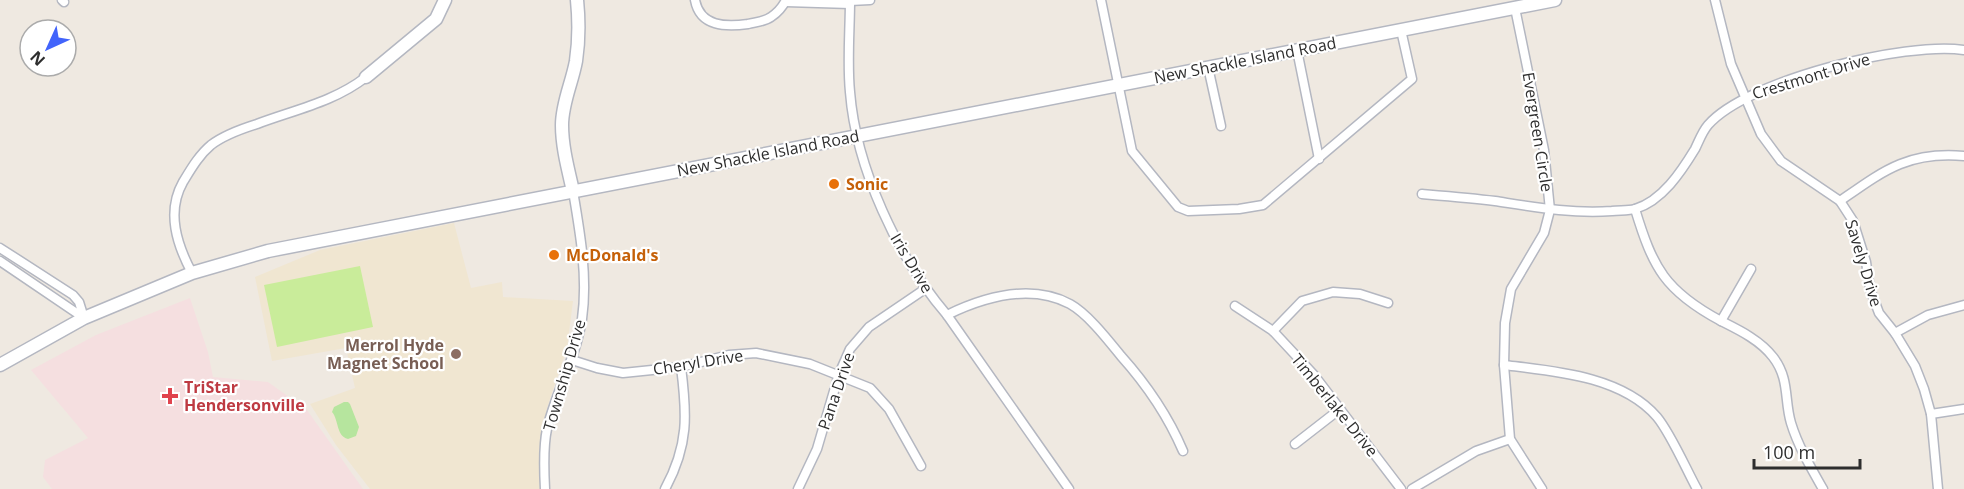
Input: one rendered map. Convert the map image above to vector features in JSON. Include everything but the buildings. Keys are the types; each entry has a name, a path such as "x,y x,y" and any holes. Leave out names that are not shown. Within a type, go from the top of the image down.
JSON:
{"main road":[{"path":"366,76 436,19 444,0"},
{"path":"573,190 562,125 564,103 576,62 579,15 577,0"},
{"name":"New Shackle Island Road","path":"0,365 84,318 192,273 268,251 1555,0"}],"street":[{"path":"695,0 699,12 719,26 766,20 772,17 786,1 870,0"},
{"path":"1101,0 1132,151 1178,207 1188,211 1239,209 1263,205 1412,80 1401,30"},
{"name":"Savely Drive","path":"1715,0 1731,64 1761,134 1781,161 1840,201 1853,221 1866,262 1870,289 1879,313 1895,333 1915,366 1931,414 1938,489"},
{"name":"Iris Drive","path":"850,2 850,92 858,136 887,222 925,290 947,315 1065,488"},
{"name":"Evergreen Circle","path":"1515,8 1544,150 1550,210 1544,233 1511,289 1505,323 1504,365 1510,439 1542,489"},
{"name":"Crestmont Drive","path":"1422,194 1590,213 1635,209 1658,196 1678,174 1706,126 1720,113 1745,97 1831,67 1869,57 1918,49 1964,50"},
{"path":"1297,50 1319,159"},
{"path":"1208,67 1221,126"},
{"path":"192,273 181,254 175,231 176,202 178,190 198,159 211,145 231,133 335,97 366,76"},
{"path":"1840,201 1876,176 1903,162 1928,156 1964,156"},
{"name":"Township Drive","path":"544,489 546,432 556,398 572,360 582,320 581,239 573,190"},
{"path":"1635,209 1642,235 1666,282 1683,298 1748,336 1773,357 1784,376 1791,421 1807,460 1823,489"},
{"path":"0,248 73,295 79,302 84,318"},
{"path":"0,261 84,318"},
{"path":"1721,321 1751,269"},
{"name":"Pana Drive","path":"798,489 817,448 839,374 850,349 869,327 925,290"},
{"path":"1273,331 1302,301 1334,292 1360,294 1388,303"},
{"path":"947,315 973,303 1003,294 1042,295 1070,304 1097,328 1150,392 1172,425 1183,452"},
{"path":"1895,333 1928,315 1964,304"},
{"name":"Timberlake Drive","path":"1235,306 1273,331 1314,375 1401,489"},
{"name":"Cheryl Drive","path":"572,360 623,373 681,367 729,355 756,353 810,364 870,388 889,409 921,466"},
{"path":"1504,365 1556,370 1596,381 1632,396 1657,417 1697,489"},
{"path":"665,489 681,453 685,430 686,409 681,367"},
{"path":"1295,444 1340,409"},
{"path":"1931,414 1964,409"},
{"path":"1412,489 1476,451 1510,439"}],"shaded area":[{"name":"Merrol Hyde Magnet School","path":"454,223 471,288 502,282 503,297 573,301 567,348 547,408 540,445 540,489 370,489 336,445 310,404 355,388 346,348 272,361 255,277 320,250"},
{"name":"TriStar Hendersonville","path":"190,298 208,352 213,377 268,382 307,410 363,489 52,489 43,477 45,460 88,438 31,370 96,335"}],"green space":[{"path":"360,266 373,327 277,347 264,285"},
{"path":"344,402 350,404 359,427 356,436 348,439 341,435 332,412 334,407"}],"place":[{"name":"Sonic","path":"834,184"},
{"name":"McDonald's","path":"554,255"},
{"name":"Merrol Hyde Magnet School","path":"456,354"},
{"name":"TriStar Hendersonville","path":"170,396"}]}
